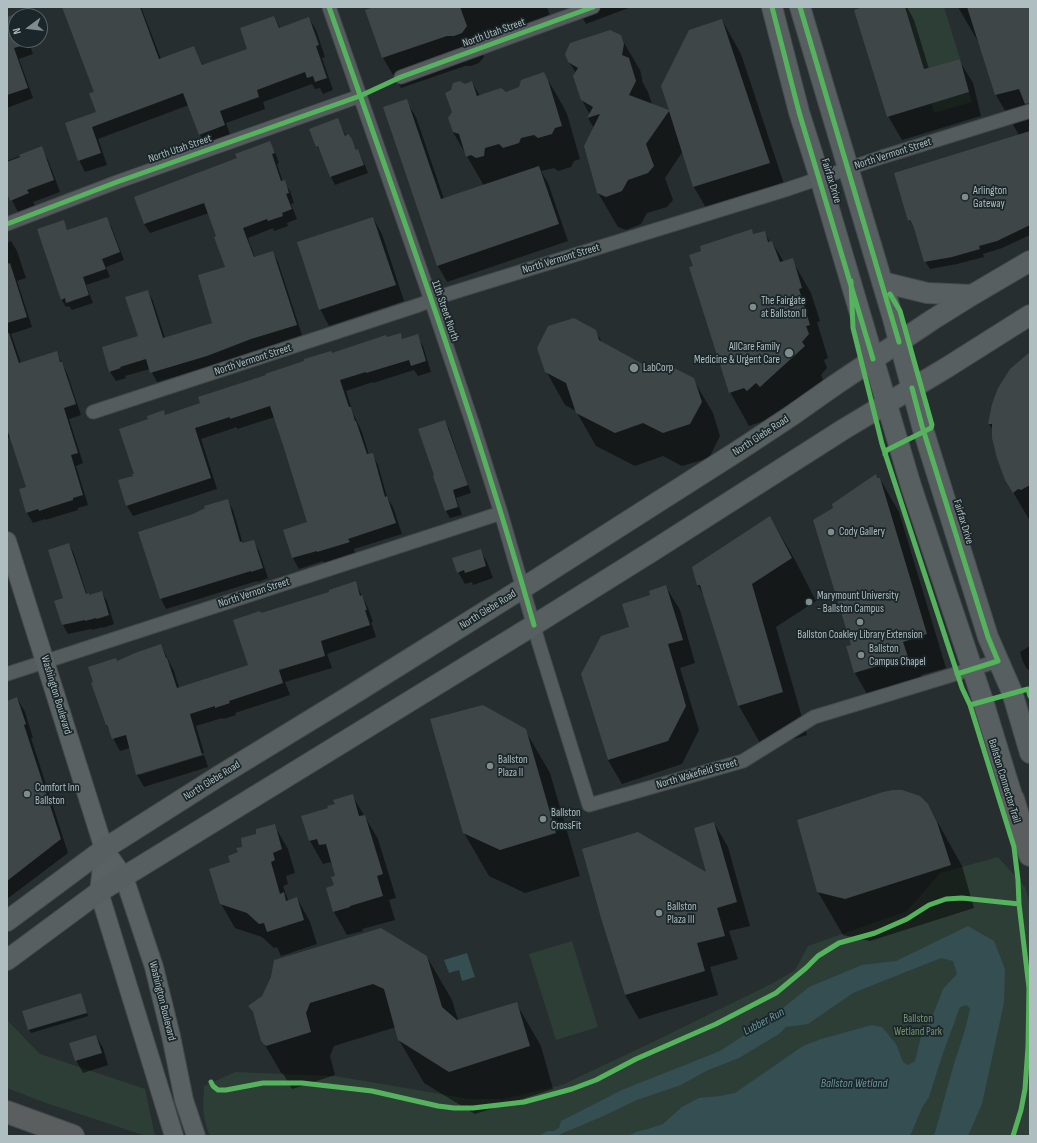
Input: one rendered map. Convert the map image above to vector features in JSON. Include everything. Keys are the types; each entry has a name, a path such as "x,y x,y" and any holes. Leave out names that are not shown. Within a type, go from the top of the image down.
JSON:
{"highway":[{"path":"1013,799 1030,855"},
{"path":"7,1112 73,1136"}],"main road":[{"name":"Fairfax Drive","path":"772,7 793,90 920,514 986,708 1013,799"},
{"name":"Fairfax Drive","path":"800,7 900,342 924,431 988,637 1012,692 1030,753"},
{"name":"North Glebe Road","path":"7,921 104,849 523,588 741,449 972,295 1030,262"},
{"path":"882,282 927,293 972,295"},
{"path":"7,960 99,892 534,625 844,429 1030,315"},
{"name":"Washington Boulevard","path":"7,541 104,849 124,877 154,967 171,1036 184,1100 196,1136"},
{"name":"Washington Boulevard","path":"104,849 99,892 174,1136"}],"street":[{"name":"11th Street North","path":"329,7 431,300 501,513 534,625"},
{"name":"North Utah Street","path":"401,77 593,7"},
{"name":"North Utah Street","path":"7,224 121,180 360,96"},
{"name":"North Vermont Street","path":"93,412 445,295 1030,111"},
{"name":"North Vernon Street","path":"7,674 501,513"},
{"name":"North Wakefield Street","path":"534,625 590,805 744,761 814,717 998,661"}],"green space":[{"path":"905,7 944,7 960,59 924,69"},
{"path":"969,92 972,102 934,113 931,103"},
{"name":"Ballston Wetland Park","path":"998,857 1025,887 1030,904 1030,1136 210,1136 207,1129 203,1099 204,1086 235,1072 335,1076 470,1099 503,1099 562,1085 773,983 795,970 808,946 907,911 940,873"},
{"path":"572,941 598,1027 556,1040 529,954"},
{"path":"7,1020 40,1054 145,1089 155,1136 146,1136 43,1102 7,1088"}],"water":[{"name":"Ballston Wetland","path":"968,926 994,941 1005,969 1004,1003 982,1104 968,1136 933,1136 966,1025 970,1009 967,1005 960,1007 929,1097 923,1106 910,1136 628,1136 663,1124 682,1107 699,1098 735,1093 803,1046 821,1039 872,1025 882,1027 896,1044 903,1062 908,1065 915,1061 921,1037 935,1010 943,989 957,974 953,961 941,958 853,993 808,1024 786,1027 779,1034 739,1058 706,1071 681,1085 637,1100 558,1136 539,1136 547,1131 554,1131 559,1128 561,1121 622,1090 720,1051 772,1017 809,987 862,965 896,961"},
{"path":"467,953 475,977 462,981 459,970 449,973 444,960"}],"building":[{"path":"62,7 140,7 159,59 194,46 202,65 247,49 240,28 274,16 279,28 309,17 319,45 316,46 327,78 315,82 313,76 307,78 305,72 257,90 259,97 220,111 225,125 199,135 183,93 92,127 101,153 78,161 65,123 96,112 89,93 94,92"},
{"path":"373,7 460,7 467,26 462,33 454,36 447,36 382,58 365,10"},
{"path":"863,7 905,7 924,69 960,59 969,92 887,117 854,10"},
{"path":"967,7 1030,7 1030,103 1025,104 1019,89 995,95"},
{"path":"7,17 8,48 14,48 28,88 7,95"},
{"path":"722,19 770,163 693,187 669,111 646,144 654,166 648,173 628,180 622,191 606,197 597,193 584,146 600,114 587,118 593,107 581,100 573,76 578,68 568,62 565,54 570,43 610,30 621,35 624,44 622,55 629,58 636,81 629,95 669,110 661,86 689,30"},
{"path":"544,72 548,80 562,126 555,128 552,134 538,138 534,135 521,138 519,143 503,148 499,144 485,148 484,156 476,158 471,155 466,157 459,134 453,132 448,118 452,112 445,93 451,90 453,83 460,81 465,84 472,81 477,96 501,88 506,92 519,87 521,80"},
{"path":"407,99 441,199 539,166 559,224 437,266 383,107"},
{"path":"338,118 345,136 349,134 351,137 356,150 358,149 364,165 330,177 318,146 316,147 309,129"},
{"name":"Arlington Gateway","path":"1030,131 1030,225 997,241 979,246 980,249 952,257 924,262 914,228 910,220 908,221 894,173"},
{"path":"270,141 275,153 272,154 281,181 285,180 289,193 286,194 292,209 282,213 283,216 268,221 267,219 243,228 254,257 273,251 297,325 251,339 207,356 150,373 146,359 109,372 102,347 138,336 125,297 148,290 163,338 212,323 198,275 225,267 204,203 144,224 134,197 237,158 235,154"},
{"path":"42,146 54,180 27,190 29,193 10,201 7,193 7,162 20,157 19,155"},
{"path":"107,217 120,252 102,259 106,269 83,277 89,295 66,303 65,298 61,300 37,229 64,220 67,230"},
{"path":"373,217 396,285 319,310 297,242"},
{"name":"The Fairgate at Ballston II","path":"752,229 753,234 765,231 768,242 772,241 780,262 793,258 802,288 799,289 810,325 806,326 809,334 802,342 805,346 760,387 756,383 747,391 744,388 729,393 689,267 693,266 689,255 701,251 700,246"},
{"path":"10,263 27,317 7,323 7,264"},
{"path":"574,318 596,330 599,340 657,372 670,366 694,378 702,402 690,424 663,433 643,423 615,433 576,413 566,383 545,372 537,348 548,326"},
{"path":"7,333 9,333 19,363 57,351 76,404 64,408 78,453 71,455 83,495 73,498 73,500 39,511 38,509 26,513 19,489 26,487 7,429"},
{"path":"401,333 402,339 418,334 426,361 411,366 409,360 340,380 367,454 373,453 385,497 387,496 396,523 348,539 350,542 292,558 283,530 307,522 270,406 230,419 230,417 195,428 211,478 126,506 118,480 133,476 132,474 134,474 119,429 148,419 147,416 164,410 165,415 200,403 198,397 266,375 265,374 304,361 304,359 331,351 332,353 386,335 387,337"},
{"path":"1030,352 1030,485 1021,490 1018,489 1013,493 1005,480 997,458 992,438 992,424 988,424 992,404 998,388 1010,369"},
{"path":"445,420 468,485 453,490 458,507 445,511 418,429"},
{"path":"876,474 877,478 880,478 927,634 903,642 908,657 854,673 846,646 851,645 813,520 833,508 832,504"},
{"path":"228,499 240,542 242,541 242,543 254,540 263,568 160,599 138,532 193,514 205,508 204,506"},
{"path":"770,516 792,558 752,584 783,692 738,706 700,585 697,585 692,567"},
{"path":"69,543 86,594 89,593 89,595 102,591 109,615 97,619 62,625 54,601 63,598 48,550"},
{"path":"481,549 486,566 465,573 464,570 457,573 452,558"},
{"path":"356,581 360,596 362,595 367,610 365,610 370,625 321,641 325,656 279,670 283,683 229,701 230,703 215,708 215,706 190,714 202,755 136,775 126,735 112,739 91,683 93,682 88,667 116,658 117,661 161,644 177,688 248,665 233,620 329,592 329,590"},
{"path":"666,585 683,640 668,644 686,706 668,741 608,760 581,674 601,636 629,627 622,604 650,595 649,591"},
{"name":"Comfort Inn Ballston","path":"17,697 26,724 24,725 61,839 7,881 7,701"},
{"name":"Ballston Plaza II","path":"483,705 526,729 556,833 500,850 463,833 430,719"},
{"path":"893,790 902,790 920,796 928,804 937,822 951,865 845,899 817,892 797,820"},
{"path":"353,794 359,816 365,815 383,874 377,876 383,896 333,912 326,888 334,885 331,877 335,876 326,844 319,845 317,839 309,841 301,816 328,808 327,806 335,804 333,800"},
{"name":"Ballston Plaza III","path":"714,822 737,902 717,908 725,936 697,943 705,971 625,995 601,918 582,849 638,832 706,872 694,828"},
{"path":"275,824 282,849 273,853 275,860 271,862 280,894 284,892 286,901 297,897 304,920 267,932 264,923 259,924 247,913 220,904 209,869 230,862 228,856 238,852 236,848 242,847 241,838 256,834 256,829"},
{"path":"381,928 427,956 442,1007 457,1020 517,1002 530,1046 449,1072 398,1040 384,989 373,984 310,1003 306,1013 311,1032 266,1046 261,1041 253,1012 248,1006 262,996 271,977 274,960"},
{"path":"81,993 87,1013 28,1030 22,1011"},
{"path":"96,1035 102,1053 75,1061 69,1043"}],"cycle path":[{"path":"329,7 462,392 534,625"},
{"path":"7,224 117,182 360,96 401,77 593,7"},
{"path":"772,7 799,112 873,359"},
{"path":"800,7 899,342"},
{"name":"Ballston Connector Trail","path":"851,281 853,328 882,444 962,688 970,705 1014,847 1029,988 1028,1047 1025,1089 1021,1110 1013,1136"},
{"path":"885,454 887,450 931,428 932,425 900,311 890,294"},
{"path":"912,388 922,426 988,637 998,661 957,674"},
{"path":"970,705 1028,689 1030,696"},
{"path":"211,1082 218,1090 226,1090 263,1083 302,1083 372,1091 438,1106 454,1108 473,1108 524,1102 572,1089 596,1080 636,1059 716,1024 776,993 818,956 839,943 875,933 907,919 929,905 946,899 962,898 1019,904"}],"place":[{"name":"Arlington Gateway","path":"965,197"},
{"name":"The Fairgate at Ballston II","path":"753,307"},
{"name":"AllCare Family Medicine & Urgent Care","path":"789,353"},
{"name":"LabCorp","path":"634,368"},
{"name":"Cody Gallery","path":"831,532"},
{"name":"Marymount University - Ballston Campus","path":"809,602"},
{"name":"Ballston Coakley Library Extension","path":"860,622"},
{"name":"Ballston Campus Chapel","path":"861,655"},
{"name":"Ballston Plaza II","path":"490,766"},
{"name":"Comfort Inn Ballston","path":"27,794"},
{"name":"Ballston CrossFit","path":"543,819"},
{"name":"Ballston Plaza III","path":"659,913"}],"water label":[{"name":"Lubber Run","path":"764,1022"}]}
